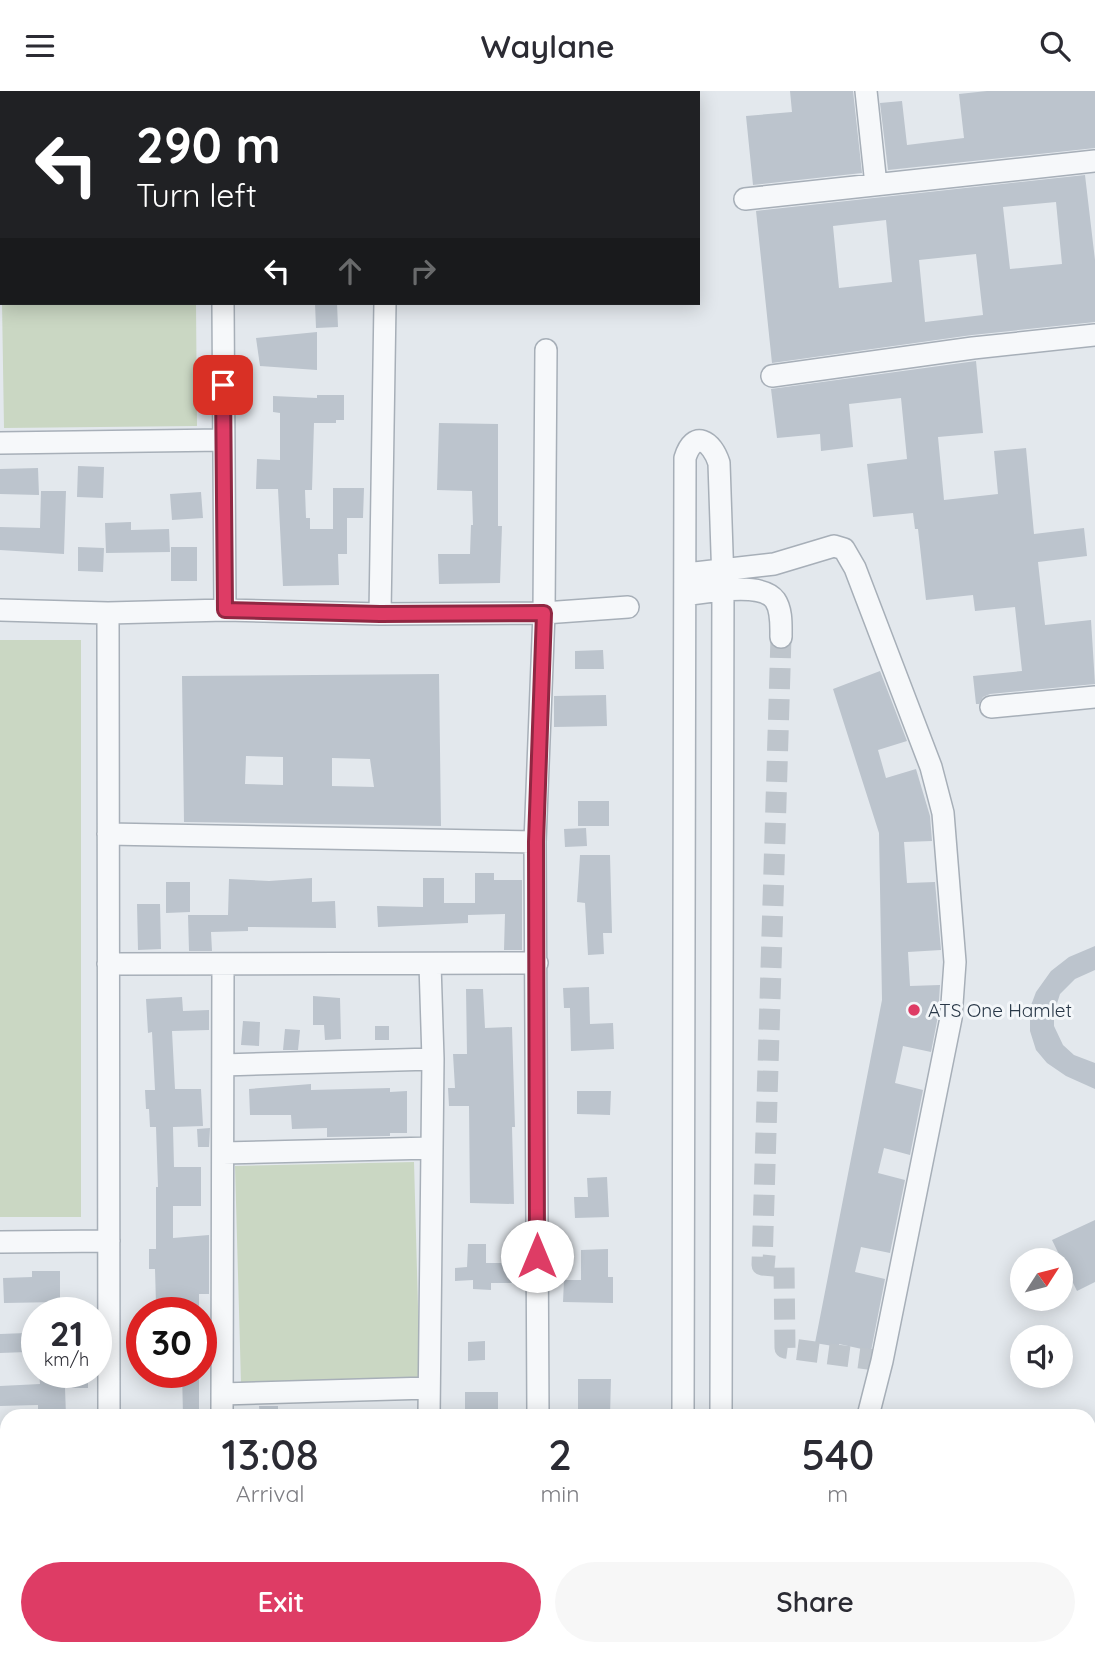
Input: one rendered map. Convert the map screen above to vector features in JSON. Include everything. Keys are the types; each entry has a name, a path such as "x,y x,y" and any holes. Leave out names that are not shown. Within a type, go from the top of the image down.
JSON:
{"street":[{"path":"866,91 876,185"},
{"path":"745,199 1095,161"},
{"path":"223,305 225,610"},
{"path":"380,614 384,305"},
{"path":"772,376 973,348 1095,335"},
{"path":"538,1409 536,842 544,613 546,351"},
{"path":"0,443 223,440"},
{"path":"683,1409 685,458 688,448 701,441 709,443 715,450 719,463 723,580 721,1409"},
{"path":"685,584 723,580 834,547 844,549 855,568 931,767 943,813 955,962 951,1018 870,1409"},
{"path":"723,580 769,594 779,607 781,637"},
{"path":"0,610 108,613 225,610 380,614 544,613 628,607"},
{"path":"108,613 109,1409"},
{"path":"991,707 1095,697"},
{"path":"108,834 536,842"},
{"path":"108,964 537,963"},
{"path":"429,1409 433,1059 430,964"},
{"path":"222,1409 223,965"},
{"path":"223,1065 433,1059"},
{"path":"223,1153 432,1148"},
{"path":"0,1242 109,1241"},
{"path":"222,1394 429,1388"}],"green space":[{"path":"2,305 196,305 197,426 4,428"},
{"path":"0,640 81,640 81,1217 0,1217"},
{"path":"414,1162 420,1379 241,1383 235,1166"}],"building":[{"path":"790,91 853,91 862,173 753,185 746,116 792,112"},
{"path":"987,91 1095,91 1095,148 888,170 880,103 902,101 907,145 964,138 959,94"},
{"path":"1085,175 1095,260 1095,322 972,335 772,363 756,211","holes":["1056,202 1062,264 1010,269 1003,207","886,220 892,282 839,288 833,226","976,254 983,315 925,322 919,260"]},
{"path":"315,305 337,305 338,327 316,328"},
{"path":"317,332 317,370 260,366 256,338"},
{"path":"976,361 983,433 938,437 944,500 998,494 994,451 1026,448 1034,534 1084,528 1087,556 1038,562 1045,625 1091,620 1095,684 990,694 976,704 973,676 1022,671 1015,607 975,611 973,595 926,600 918,529 915,529 913,513 873,517 867,464 907,459 901,398 849,404 853,447 821,451 820,434 777,438 771,389"},
{"path":"317,395 344,395 344,420 336,420 336,423 314,423 312,490 305,490 306,518 310,518 310,529 333,529 333,488 364,488 363,518 347,518 347,554 338,554 339,585 283,586 278,489 256,489 257,459 280,460 280,413 273,412 273,396 317,398"},
{"path":"439,423 498,424 498,526 502,526 500,583 439,584 438,554 470,554 473,525 472,491 437,490"},
{"path":"78,466 104,467 103,498 77,497"},
{"path":"38,468 39,495 0,494 0,469"},
{"path":"41,491 66,491 64,554 0,550 0,527 40,528"},
{"path":"201,492 203,518 172,520 170,494"},
{"path":"131,522 131,530 169,529 170,552 106,553 105,523"},
{"path":"78,547 104,548 103,572 78,571"},
{"path":"171,547 197,547 197,581 171,581"},
{"path":"603,650 604,669 575,669 575,651"},
{"name":"ATS One Hamlet","path":"880,671 907,741 878,750 886,778 916,769 930,816 932,841 904,842 907,883 935,882 941,950 908,952 910,986 940,985 938,1016 931,1052 903,1046 895,1083 923,1090 910,1155 884,1148 878,1173 905,1180 890,1253 861,1247 855,1272 885,1279 871,1351 839,1344 839,1347 815,1343 882,1000 879,833 833,689"},
{"path":"439,674 441,826 184,822 182,676","holes":["246,756 283,757 283,785 245,784","332,758 370,759 374,787 332,786"]},
{"path":"606,695 607,726 554,727 554,696"},
{"path":"578,801 609,801 609,826 578,826"},
{"path":"586,828 587,846 565,847 564,829"},
{"path":"580,855 610,855 612,933 603,933 604,954 588,955 585,903 577,902"},
{"path":"475,873 494,873 494,880 522,880 522,950 504,950 505,914 468,915 468,923 378,927 377,906 423,907 423,878 444,878 444,903 475,903"},
{"path":"312,878 312,902 335,901 336,928 248,927 248,931 211,932 212,951 189,951 188,915 228,915 229,879 269,881"},
{"path":"166,882 190,882 190,912 166,913"},
{"path":"137,904 160,904 161,949 138,950"},
{"path":"1095,946 1095,970 1075,979 1060,994 1054,1013 1054,1026 1063,1045 1074,1055 1095,1063 1095,1089 1066,1076 1047,1063 1036,1050 1030,1031 1030,1008 1036,992 1051,971 1069,957"},
{"path":"589,987 590,1024 613,1023 614,1049 571,1051 570,1008 564,1008 563,988"},
{"path":"466,989 483,989 485,1028 512,1027 514,1204 470,1203 469,1106 449,1106 448,1088 455,1088 453,1054 467,1054"},
{"path":"313,996 340,998 341,1039 325,1040 324,1025 313,1025"},
{"path":"182,997 183,1011 209,1010 209,1030 172,1031 175,1089 201,1089 203,1126 173,1127 174,1167 201,1167 201,1206 173,1206 173,1238 209,1235 209,1294 199,1294 199,1297 156,1297 155,1269 149,1269 149,1249 156,1249 158,1187 156,1127 150,1127 149,1109 146,1109 145,1090 155,1090 152,1032 148,1033 146,999"},
{"path":"243,1021 260,1022 259,1046 241,1045"},
{"path":"375,1026 389,1026 389,1040 375,1040"},
{"path":"285,1029 300,1030 298,1050 283,1050"},
{"path":"311,1084 311,1090 390,1088 390,1092 407,1091 407,1133 390,1133 390,1136 327,1137 327,1128 292,1129 291,1115 250,1115 249,1089"},
{"path":"577,1091 611,1091 610,1115 577,1114"},
{"path":"210,1128 209,1147 198,1147 197,1129"},
{"path":"607,1177 609,1217 575,1218 574,1197 588,1197 587,1178"},
{"path":"1095,1220 1095,1282 1077,1291 1073,1283 1073,1248 1056,1248 1052,1240"},
{"path":"468,1244 486,1244 486,1263 515,1263 515,1283 491,1283 491,1290 473,1289 473,1280 455,1281 455,1268 467,1267"},
{"path":"608,1249 608,1277 613,1277 613,1303 563,1302 564,1280 581,1280 581,1250"},
{"path":"32,1271 60,1271 60,1297 21,1297 21,1303 4,1303 3,1278 32,1277"},
{"path":"21,1333 21,1352 0,1353 0,1334"},
{"path":"485,1341 485,1360 468,1361 468,1342"},
{"path":"578,1379 611,1379 610,1409 578,1409"},
{"path":"0,1386 65,1388 66,1409 38,1409 38,1405 0,1406"},
{"path":"182,1388 199,1388 199,1409 183,1409"},
{"path":"465,1392 498,1392 498,1409 465,1409"},
{"path":"259,1406 278,1406 278,1409 259,1409"}],"tunnel":[{"path":"781,637 762,1265 784,1267 785,1348 882,1361"}],"place":[{"name":"ATS One Hamlet","path":"914,1010"}],"route":[{"path":"223,385 225,610 380,614 544,613 536,842 537,1256"}]}
